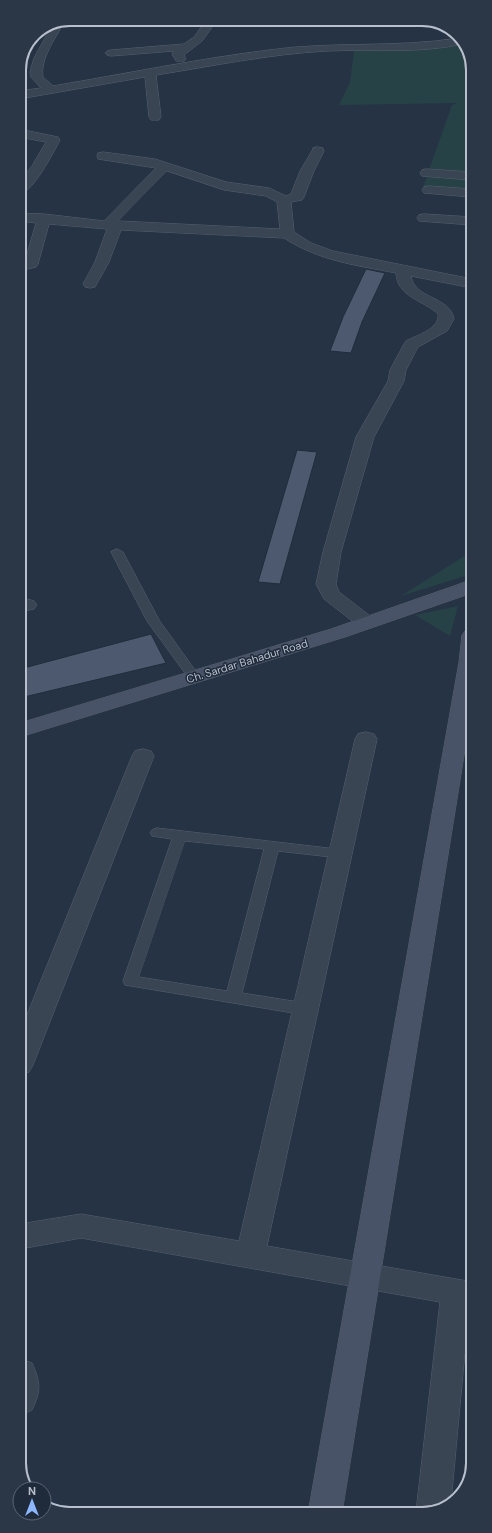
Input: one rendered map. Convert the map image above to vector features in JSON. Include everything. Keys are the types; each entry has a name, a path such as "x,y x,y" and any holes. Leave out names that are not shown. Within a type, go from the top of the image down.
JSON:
{"main road":[{"name":"Ch. Sardar Bahadur Road","path":"26,728 367,623 466,588"},
{"path":"326,1507 364,1275 466,681"}],"street":[{"path":"182,68 178,54 198,39 208,26"},
{"path":"51,90 38,78 36,73 41,57 54,29"},
{"path":"26,94 150,74 230,59 297,50 327,48 391,48 437,45 456,42"},
{"path":"111,53 186,48"},
{"path":"150,74 155,117"},
{"path":"26,134 54,140 45,158 26,183"},
{"path":"102,156 143,160 224,186 269,192 284,200 298,198 307,170 318,151"},
{"path":"90,284 102,262 111,226 165,166"},
{"path":"427,173 466,176"},
{"path":"429,190 466,193"},
{"path":"284,200 287,234"},
{"path":"26,217 111,226 287,234 306,246 329,255 466,283"},
{"path":"26,265 31,264 44,218"},
{"path":"424,218 466,221"},
{"path":"367,623 331,595 326,584 332,552 365,437 396,381 398,370 412,344 442,328 446,319 445,313 455,298 407,289 403,282 403,271"},
{"path":"250,1255 366,739"},
{"path":"26,1050 143,756"},
{"path":"26,1236 81,1226 464,1293 434,1506"}],"lane":[{"path":"117,552 153,621 194,677"},
{"path":"157,833 340,854"},
{"path":"180,835 130,981 305,1010"},
{"path":"234,998 272,846"}],"green space":[{"path":"456,42 463,53 466,64 466,191 423,187 452,105 458,103 339,105 350,82 354,50 439,45"},
{"path":"466,555 465,576 401,596"},
{"path":"458,606 450,636 415,615"}],"building":[{"path":"366,269 385,273 362,322 351,353 330,351 343,317"},
{"path":"297,450 317,452 280,584 258,582"},
{"path":"151,634 166,663 26,697 26,667"}]}
